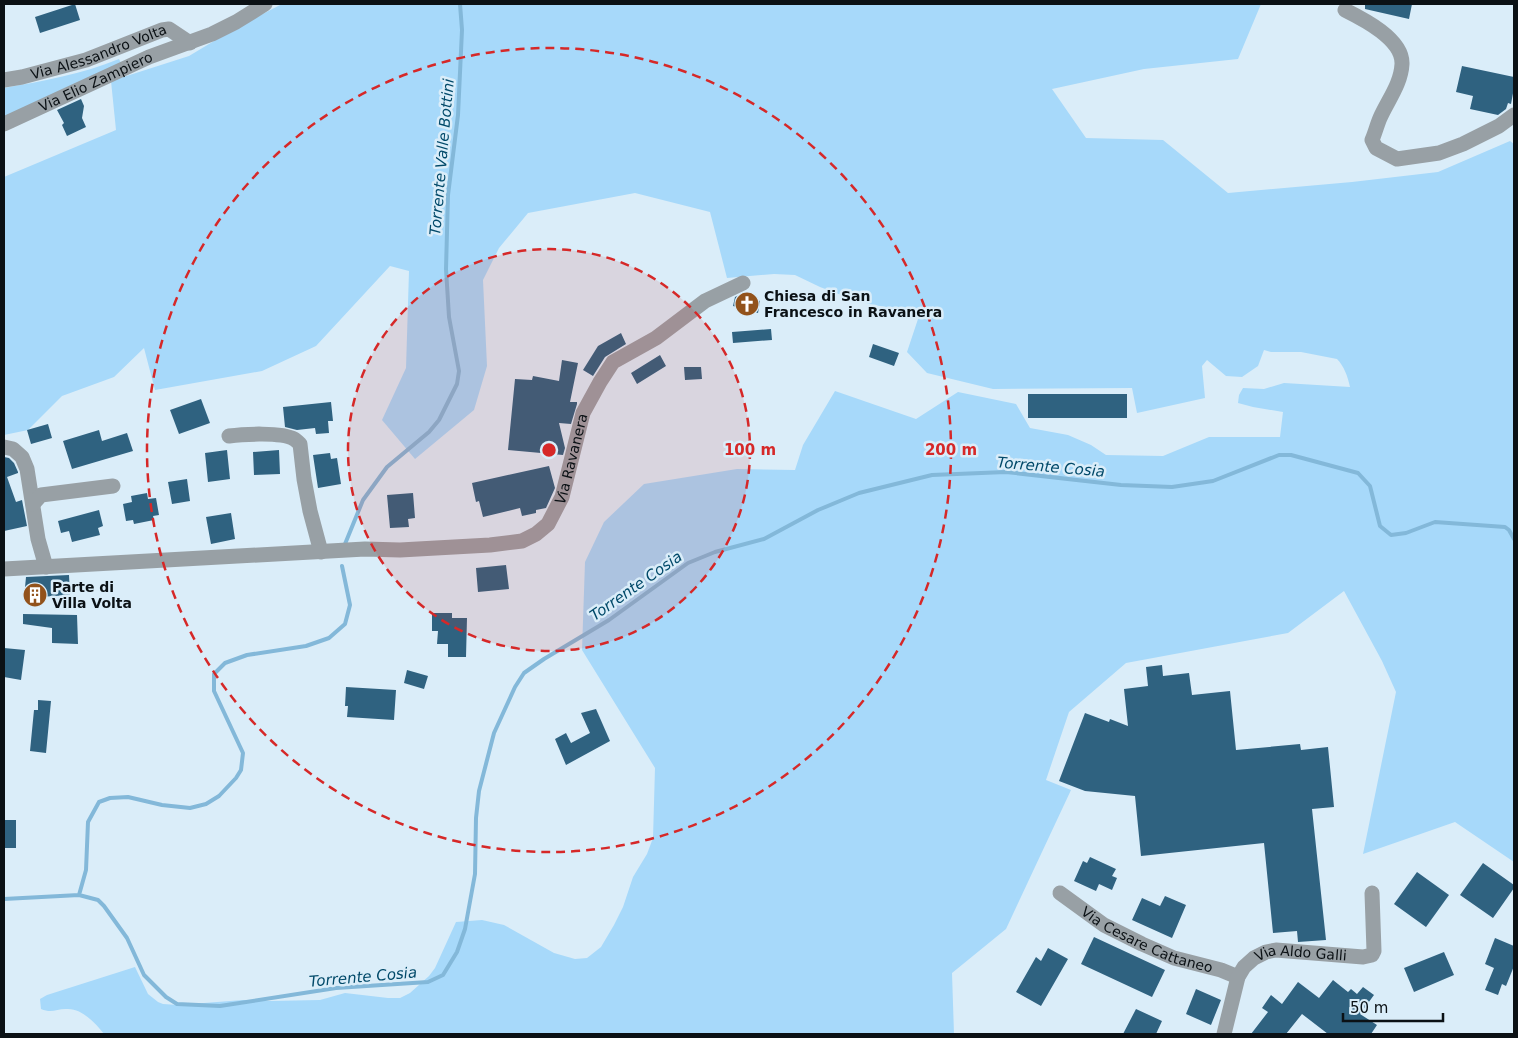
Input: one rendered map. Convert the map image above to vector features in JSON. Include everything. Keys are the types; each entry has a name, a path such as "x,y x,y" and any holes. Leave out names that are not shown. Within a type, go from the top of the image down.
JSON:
{"street":[{"name":"Via Elio Zampiero","path":"4,124 135,63 212,34 265,4"},
{"path":"1345,10 1363,19 1387,37 1396,46 1402,59 1397,85 1380,118 1372,140 1376,148 1398,159 1439,153 1464,144 1499,126 1514,115"},
{"name":"Via Alessandro Volta","path":"4,80 86,60 162,30 169,29 190,43"},
{"name":"Via Ravanera","path":"4,569 365,549 400,550 490,545 522,541 536,534 548,524 562,497 583,413 613,362 656,338 705,301 743,283"},
{"path":"230,436 241,434 276,435 294,438 300,444 310,512 327,552"},
{"path":"4,447 13,448 22,457 27,470 38,539 46,567"},
{"path":"33,504 41,495 113,486"},
{"name":"Via Cesare Cattaneo","path":"1060,893 1104,925 1142,944 1174,958 1221,970 1238,977"},
{"name":"Via Aldo Galli","path":"1224,1034 1238,977 1244,967 1254,958 1266,952 1276,950 1363,957 1372,955 1374,951 1372,893"}],"shaded area":[{"path":"282,4 1261,4 1238,59 1144,69 1052,89 1086,138 1163,140 1228,193 1438,172 1510,141 1514,144 1514,862 1455,822 1363,854 1396,692 1382,661 1344,591 1288,633 1126,663 1069,712 1046,780 1071,790 1006,929 952,973 954,1034 104,1034 84,1014 74,1010 49,1011 41,1009 40,999 47,995 135,967 148,994 163,1004 178,1005 243,1000 320,1000 345,993 400,998 410,993 435,968 456,922 482,920 504,925 554,953 575,959 587,958 601,947 614,925 623,907 633,877 647,854 653,838 655,768 582,650 585,562 604,522 644,484 737,469 795,470 803,445 835,391 916,419 958,392 1016,404 1030,428 1068,435 1091,445 1106,455 1163,456 1209,437 1280,437 1283,412 1238,403 1239,395 1243,388 1264,389 1284,383 1350,387 1342,365 1337,359 1301,352 1271,352 1264,350 1258,366 1242,377 1226,376 1207,360 1202,366 1205,398 1137,413 1132,388 993,389 927,373 907,352 920,313 873,305 852,299 795,275 774,274 727,278 710,212 635,193 528,213 499,248 483,280 487,366 474,410 415,459 382,420 406,368 409,271 390,266 316,346 262,371 155,390 144,348 114,377 62,396 28,430 4,435 4,177 116,130 111,81 189,56 234,29"},
{"path":"119,59 121,63 4,119 4,88 77,73"}],"building":[{"path":"75,4 80,20 40,33 35,17"},
{"path":"1365,4 1412,4 1409,19 1365,9"},
{"path":"1462,66 1514,77 1511,104 1508,103 1506,109 1498,115 1470,109 1473,96 1456,92"},
{"path":"81,99 84,106 82,118 86,127 67,136 62,125 64,123 57,110"},
{"name":"Chiesa di San Francesco in Ravanera","path":"744,293 756,295 755,299 760,301 758,313 733,306 735,297"},
{"path":"771,329 772,340 733,343 732,332"},
{"path":"621,333 626,344 605,357 593,376 583,370 598,346"},
{"path":"873,344 899,353 894,366 869,357"},
{"path":"660,355 666,366 637,384 631,373"},
{"path":"562,360 578,363 570,402 577,402 577,404 571,424 559,423 565,448 563,455 508,450 515,379 532,380 533,376 559,381"},
{"path":"684,367 701,367 702,379 685,380"},
{"path":"1028,394 1127,394 1127,418 1028,418"},
{"path":"201,399 210,423 179,434 170,410"},
{"path":"331,402 333,421 328,421 329,433 316,434 315,428 297,430 285,427 283,407"},
{"path":"48,424 52,438 31,444 27,430"},
{"path":"99,430 102,441 127,433 133,451 72,469 63,441"},
{"path":"227,450 230,479 208,482 205,453"},
{"path":"279,450 280,474 254,475 253,452"},
{"path":"330,453 331,459 337,458 341,484 318,488 313,455"},
{"path":"4,457 9,458 14,463 18,472 7,477 16,502 22,500 27,526 4,531"},
{"path":"549,466 555,488 546,508 536,510 536,513 522,516 520,508 483,517 479,501 476,502 472,483"},
{"path":"187,479 190,501 172,504 168,482"},
{"path":"147,493 148,499 156,498 159,515 153,516 154,520 134,524 133,520 126,521 123,504 132,502 131,496"},
{"path":"413,493 415,518 408,519 409,527 390,528 387,495"},
{"path":"99,510 103,526 98,528 100,535 72,542 69,531 61,533 58,521"},
{"path":"231,513 235,539 211,544 206,517"},
{"path":"506,565 509,589 478,592 476,568"},
{"path":"69,575 70,595 24,598 26,577"},
{"path":"432,613 452,613 452,618 467,618 466,657 448,657 448,644 437,644 438,631 432,631"},
{"path":"23,614 77,615 78,644 52,643 52,628 23,624"},
{"path":"4,648 25,650 21,680 4,677"},
{"path":"1162,665 1163,676 1189,673 1192,695 1230,691 1236,750 1300,744 1301,750 1328,747 1334,807 1312,809 1326,940 1298,942 1297,931 1273,933 1264,843 1141,856 1135,796 1085,791 1059,781 1085,713 1109,722 1110,719 1128,726 1124,689 1148,686 1146,667"},
{"path":"407,670 428,676 424,689 404,683"},
{"path":"346,687 396,690 394,720 347,717 348,706 345,706"},
{"path":"38,700 51,701 46,753 30,751 34,710 38,710"},
{"path":"596,709 610,741 566,765 555,739 566,733 571,743 590,733 581,713"},
{"path":"4,820 16,820 16,848 4,848"},
{"path":"1090,857 1116,869 1112,876 1117,878 1112,890 1099,884 1096,891 1074,881 1083,861 1087,863"},
{"path":"1483,863 1514,885 1514,888 1493,918 1460,895"},
{"path":"1417,872 1449,895 1426,927 1394,904"},
{"path":"1165,896 1186,905 1172,938 1132,920 1142,898 1160,906"},
{"path":"1094,937 1165,970 1152,997 1081,964"},
{"path":"1495,938 1514,946 1514,966 1506,986 1502,984 1498,995 1485,990 1494,968 1485,964"},
{"path":"1048,948 1068,959 1041,1006 1016,992 1036,957 1041,961"},
{"path":"1444,952 1454,975 1414,992 1404,968"},
{"path":"1333,980 1348,992 1351,989 1357,994 1363,987 1374,995 1360,1014 1377,1025 1371,1034 1328,1034 1302,1014 1286,1034 1251,1034 1268,1012 1262,1008 1271,995 1282,1004 1298,982 1319,998"},
{"path":"1196,989 1221,1000 1211,1025 1186,1014"},
{"path":"1136,1009 1162,1021 1156,1034 1123,1034"}],"waterway":[{"name":"Torrente Valle Bottini","path":"345,544 363,500 387,467 429,432 439,420 457,384 459,371 449,317 446,269 448,195 458,115 462,30 460,4"},
{"name":"Torrente Cosia","path":"4,899 79,895 98,900 127,938 144,975 166,997 177,1004 220,1006 336,988 428,982 443,975 457,952 465,929 475,874 476,818 479,791 494,733 515,687 524,673 609,620 688,563 715,552 764,539 818,510 859,493 932,475 1006,472 1121,485 1172,487 1213,481 1279,455 1291,455 1358,473 1370,486 1380,526 1391,535 1406,533 1435,522 1505,527 1514,539"},
{"name":"Torrente Valle Bottini","path":"79,895 86,870 88,822 99,802 110,798 128,797 162,805 190,808 206,804 219,796 236,778 241,770 243,753 214,691 214,674 225,663 247,655 306,646 329,638 345,624 350,605 342,566"}],"place":[{"name":"Chiesa di San Francesco in Ravanera","path":"747,304"},
{"name":"Parte di Villa Volta","path":"35,595"}]}
